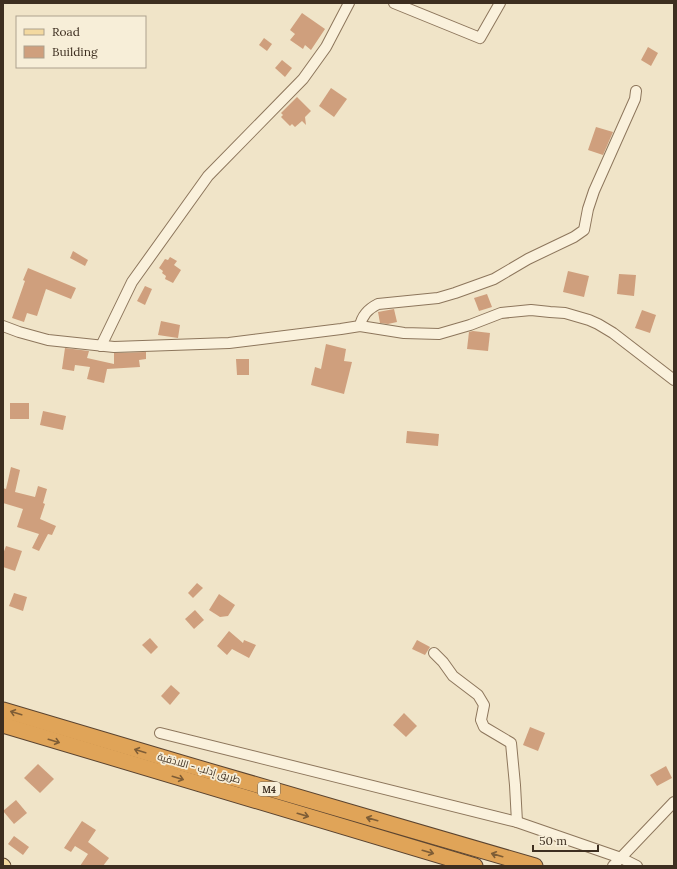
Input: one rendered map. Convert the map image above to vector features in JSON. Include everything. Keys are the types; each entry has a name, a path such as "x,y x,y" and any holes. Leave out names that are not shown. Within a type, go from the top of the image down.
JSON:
{"highway":[{"name":"طريق إدلب - اللاذقية","path":"3,710 535,866"},
{"name":"طريق إدلب - اللاذقية","path":"3,726 475,866"}],"street":[{"path":"101,346 132,282 208,176 303,79 326,47 349,3"},
{"path":"394,3 480,38 500,3"},
{"path":"360,326 365,314 371,307 378,304 438,298 475,286 494,279 528,259 574,237 584,230 588,209 594,191 635,99 636,92"},
{"path":"3,326 48,340 114,347 228,343 342,330 360,326 404,333 439,334 470,325 501,313 531,310 565,314 589,320 608,330 674,380"},
{"path":"434,653 443,662 453,676 478,695 484,705 481,720 484,727 511,743 517,822"},
{"path":"160,733 517,822 621,858 637,866"},
{"path":"613,866 674,802"}],"building":[{"path":"302,13 325,29 311,50 305,45 303,49 290,40 295,34 290,30"},
{"path":"264,38 272,44 267,51 259,45"},
{"path":"648,47 658,53 651,66 641,60"},
{"path":"282,60 292,68 285,77 275,68"},
{"path":"331,88 347,99 334,117 319,106"},
{"path":"297,97 311,111 305,117 306,125 302,121 295,127 292,124 290,126 281,117 283,115 281,113"},
{"path":"596,127 613,132 603,155 588,150"},
{"path":"73,251 88,260 85,266 70,258"},
{"path":"170,257 177,261 174,265 181,270 173,283 165,279 166,276 159,268 165,259 168,260"},
{"path":"28,268 76,288 71,299 46,289 37,316 27,313 24,322 12,318"},
{"path":"568,271 589,276 584,297 563,292"},
{"path":"619,274 636,275 634,296 617,294"},
{"path":"145,286 152,289 145,305 137,301"},
{"path":"487,294 492,307 479,311 474,298"},
{"path":"394,309 397,322 388,324 380,323 378,312"},
{"path":"642,310 656,315 650,333 635,328"},
{"path":"161,321 180,325 178,338 158,335"},
{"path":"469,332 490,333 488,351 467,349"},
{"path":"326,344 346,349 344,361 352,362 344,394 311,385 315,367 321,369"},
{"path":"65,348 89,351 87,358 114,364 114,353 146,352 146,359 139,360 140,367 107,369 104,383 87,379 90,367 75,365 74,371 62,369"},
{"path":"236,359 249,359 249,375 237,375"},
{"path":"10,403 29,403 29,419 10,419"},
{"path":"43,411 66,416 63,430 40,425"},
{"path":"407,431 439,434 438,446 406,443"},
{"path":"11,467 20,470 15,492 35,497 38,486 47,489 43,503 45,504 40,519 56,526 52,535 48,534 39,551 32,548 39,534 17,527 23,509 3,503 3,488 6,489"},
{"path":"6,546 22,551 15,571 3,567 3,554"},
{"path":"197,583 203,588 193,598 188,593"},
{"path":"14,593 27,597 23,611 9,606"},
{"path":"219,594 235,605 228,616 220,617 209,610"},
{"path":"195,610 204,620 194,629 185,619"},
{"path":"229,631 243,643 244,640 256,645 249,658 232,649 227,655 217,646"},
{"path":"150,638 158,647 151,654 142,645"},
{"path":"417,640 430,647 425,655 412,649"},
{"path":"171,685 180,693 170,705 161,696"},
{"path":"404,713 417,726 406,737 393,725"},
{"path":"530,727 545,733 538,751 523,745"},
{"path":"38,764 54,779 40,793 24,778"},
{"path":"666,766 672,778 657,786 650,775"},
{"path":"16,800 27,813 14,824 3,811"},
{"path":"82,821 96,830 88,842 109,858 103,866 80,866 88,854 75,846 71,852 64,848"},
{"path":"14,836 29,847 23,855 8,844"}]}
